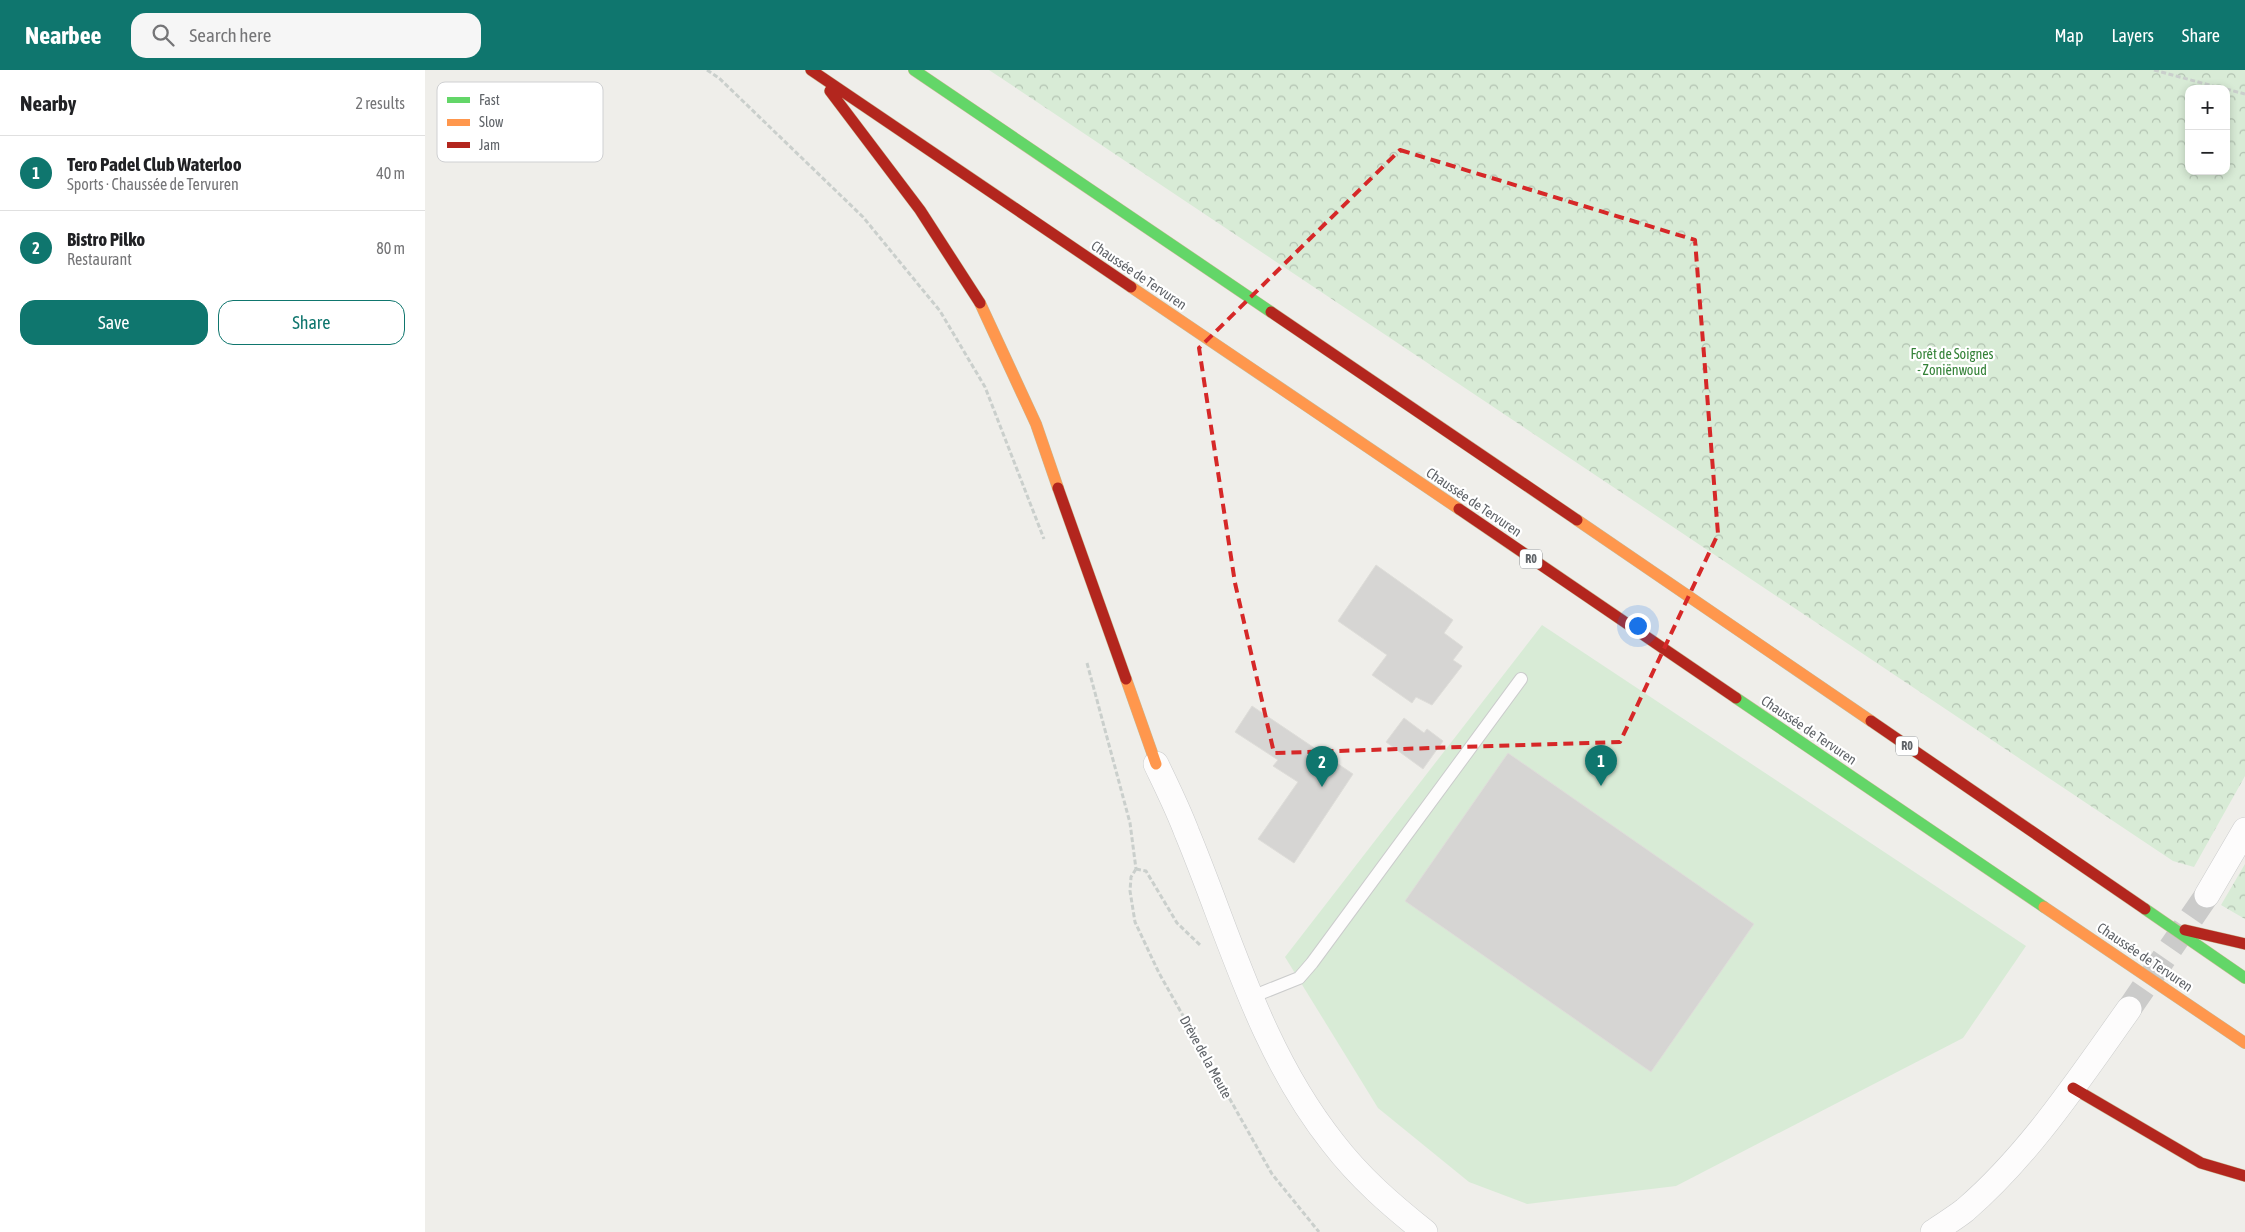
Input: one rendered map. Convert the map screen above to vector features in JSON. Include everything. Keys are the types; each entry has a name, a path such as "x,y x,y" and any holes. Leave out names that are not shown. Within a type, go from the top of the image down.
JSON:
{"highway":[{"name":"R0","path":"914,70 2245,978"},
{"path":"815,72 920,210 982,306 1035,424 1156,764"},
{"name":"Chaussée de Tervuren","path":"815,72 2245,1043"},
{"path":"2171,927 2245,944"},
{"path":"2073,1088 2201,1163 2245,1176"}],"street":[{"path":"1156,764 1187,832 1249,998 1275,1053 1332,1143 1379,1195 1425,1232"},
{"path":"2207,895 2245,830"},
{"path":"1933,1232 1964,1211 2016,1159 2073,1088 2129,1009"}],"lane":[{"path":"1249,998 1299,978 1312,963 1521,679"}],"path":[{"path":"707,70 719,78 863,217 940,311 985,387 1046,545"},
{"path":"2154,70 2210,85"},
{"path":"2230,90 2245,94"},
{"path":"1086,656 1130,823 1137,869 1146,871 1177,923 1215,961 1236,965"},
{"name":"Drève de la Meute","path":"1137,869 1131,877 1130,891 1135,922 1159,973 1272,1174 1319,1232"}],"highlighted area":[{"path":"1400,150 1695,240 1718,534 1620,742 1274,753 1235,583 1199,348"}],"green space":[{"name":"Forêt de Soignes - Zoniënwoud","path":"989,70 2245,70 2245,776 2194,867 2173,861"},
{"path":"1542,625 2026,946 1963,1038 1676,1186 1527,1204 1469,1182 1378,1108 1285,957"},
{"path":"2245,864 2245,919 2221,905"}],"building":[{"path":"1376,565 1453,620 1444,633 1463,647 1453,660 1462,666 1432,705 1416,697 1412,703 1372,675 1387,655 1338,621"},
{"path":"1252,706 1353,774 1294,863 1258,839 1298,782 1273,766 1278,760 1235,732"},
{"path":"1404,718 1424,733 1427,729 1443,741 1423,769 1386,742"},
{"path":"1508,753 1754,924 1651,1072 1405,901"}],"tunnel":[{"path":"2129,1009 2207,895"}],"traffic: fast":[{"path":"914,70 1271,312"},
{"path":"1736,698 2044,907"},
{"path":"2145,909 2245,978"}],"traffic: slow":[{"path":"1131,287 1459,509"},
{"path":"980,303 1036,424 1058,488"},
{"path":"1577,520 1871,721"},
{"path":"1126,679 1156,764"},
{"path":"2044,907 2245,1043"}],"traffic: jam":[{"path":"811,70 1131,287"},
{"path":"830,91 920,210 980,303"},
{"path":"1271,312 1577,520"},
{"path":"1058,488 1126,679"},
{"path":"1459,509 1736,698"},
{"path":"1871,721 2145,909"},
{"path":"2185,930 2245,944"},
{"path":"2073,1088 2201,1163 2245,1176"}],"place":[{"name":"Tero Padel Club Waterloo","path":"1601,786"},
{"name":"Bistro Pilko","path":"1322,787"}]}
